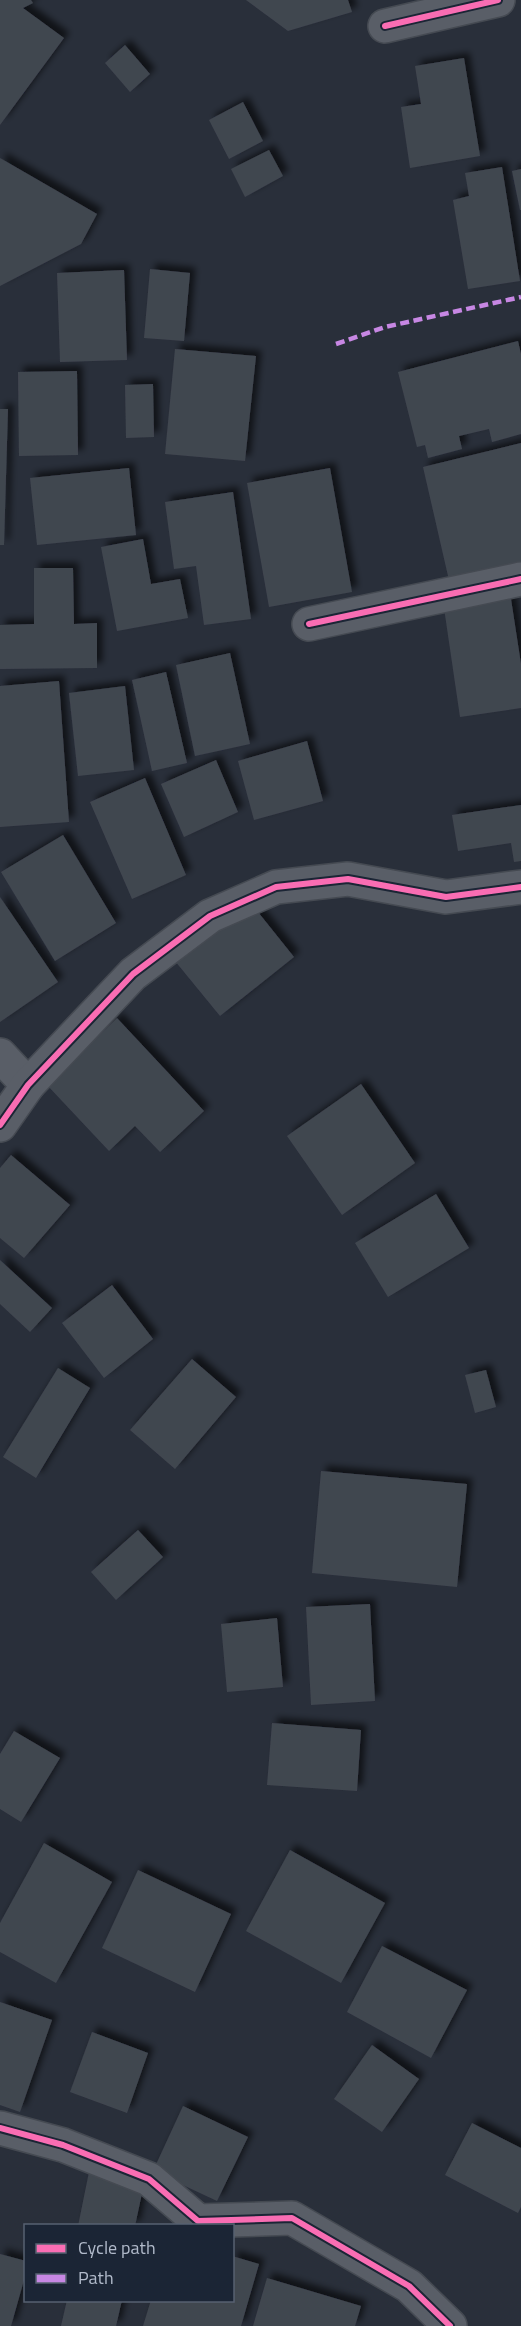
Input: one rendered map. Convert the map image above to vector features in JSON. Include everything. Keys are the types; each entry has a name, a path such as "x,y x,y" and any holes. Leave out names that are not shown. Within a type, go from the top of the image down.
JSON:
{"street":[{"path":"385,26 498,0"},
{"path":"309,624 521,579"},
{"path":"0,1125 28,1084 133,974 210,916 276,887 348,879 446,897 521,887"},
{"path":"0,1055 28,1084"},
{"path":"0,2128 63,2145 149,2179 198,2221 292,2218 409,2286 450,2326"}],"building":[{"path":"0,0 31,0 33,3 23,8 64,38 0,125"},
{"path":"246,0 348,0 352,12 288,31"},
{"path":"125,45 150,74 130,92 105,63"},
{"path":"464,58 480,156 410,168 401,107 421,104 415,66"},
{"path":"243,102 263,141 229,159 209,120"},
{"path":"269,150 283,176 245,197 231,169"},
{"path":"0,158 97,214 81,244 0,286"},
{"path":"502,167 520,281 468,289 453,200 469,196 465,173"},
{"path":"521,169 521,210 520,210 512,171"},
{"path":"150,269 190,273 184,341 144,338"},
{"path":"124,270 127,360 60,362 57,273"},
{"path":"518,341 521,354 521,434 492,442 489,429 459,436 462,449 428,458 425,445 417,447 398,372"},
{"path":"175,349 256,356 245,461 165,454"},
{"path":"77,371 78,455 19,456 18,372"},
{"path":"153,384 154,437 126,438 125,385"},
{"path":"0,409 8,409 4,545 0,545"},
{"path":"521,443 521,573 451,589 423,467"},
{"path":"129,468 136,535 37,545 30,478"},
{"path":"330,468 352,592 269,607 247,483"},
{"path":"233,492 251,619 204,625 196,566 174,569 165,502"},
{"path":"143,539 151,584 180,579 188,618 117,631 101,547"},
{"path":"34,568 73,568 74,624 97,623 97,668 0,669 0,625 34,624"},
{"path":"511,599 521,664 521,708 460,717 444,608"},
{"path":"230,653 250,744 195,756 176,665"},
{"path":"166,672 187,763 152,771 132,680"},
{"path":"59,681 69,822 0,827 0,686"},
{"path":"125,686 134,770 78,776 69,693"},
{"path":"307,741 323,801 254,820 238,761"},
{"path":"216,760 238,812 184,837 161,784"},
{"path":"145,778 186,875 132,899 90,802"},
{"path":"521,805 521,861 514,862 511,843 458,851 452,815"},
{"path":"63,835 116,923 55,961 1,872"},
{"path":"0,897 58,982 0,1022"},
{"path":"250,902 294,957 220,1016 175,961"},
{"path":"117,1018 204,1111 160,1152 135,1126 109,1151 47,1085"},
{"path":"361,1084 415,1163 342,1215 287,1136"},
{"path":"11,1155 70,1205 24,1258 0,1238 0,1168"},
{"path":"436,1194 469,1248 388,1297 355,1243"},
{"path":"0,1260 52,1308 30,1332 0,1304"},
{"path":"112,1285 153,1339 104,1378 62,1323"},
{"path":"192,1359 236,1397 175,1469 130,1430"},
{"path":"58,1368 90,1388 36,1478 3,1457"},
{"path":"486,1370 496,1407 475,1413 465,1375"},
{"path":"321,1471 467,1484 457,1587 312,1573"},
{"path":"138,1530 163,1557 116,1600 91,1572"},
{"path":"370,1604 375,1701 311,1705 306,1607"},
{"path":"277,1618 283,1687 227,1692 221,1624"},
{"path":"272,1723 361,1730 357,1791 267,1785"},
{"path":"14,1731 60,1758 21,1822 0,1809 0,1754"},
{"path":"44,1843 112,1882 56,1983 0,1952 0,1923"},
{"path":"290,1850 385,1903 341,1983 246,1931"},
{"path":"138,1870 231,1914 195,1992 102,1948"},
{"path":"382,1946 467,1990 431,2058 347,2012"},
{"path":"0,2002 52,2020 20,2112 0,2105"},
{"path":"92,2032 148,2053 127,2113 70,2092"},
{"path":"372,2045 419,2079 382,2132 334,2099"},
{"path":"183,2106 248,2137 217,2201 153,2171"},
{"path":"472,2123 521,2148 521,2207 518,2213 445,2175"},
{"path":"89,2172 144,2184 135,2224 78,2224"},
{"path":"0,2254 24,2260 24,2280 11,2326 0,2326"},
{"path":"234,2257 259,2264 241,2326 143,2326 150,2302 234,2302"},
{"path":"267,2278 361,2306 355,2326 253,2326"},
{"path":"67,2302 122,2302 116,2326 61,2326"}],"marked path":[{"path":"336,344 385,327 521,297"}],"cycle path":[{"path":"385,26 498,0"},
{"path":"309,624 521,579"},
{"path":"0,1125 28,1085 133,974 210,916 276,887 348,879 446,897 521,887"},
{"path":"0,2128 63,2145 149,2179 198,2221 292,2218 409,2286 450,2326"}]}
